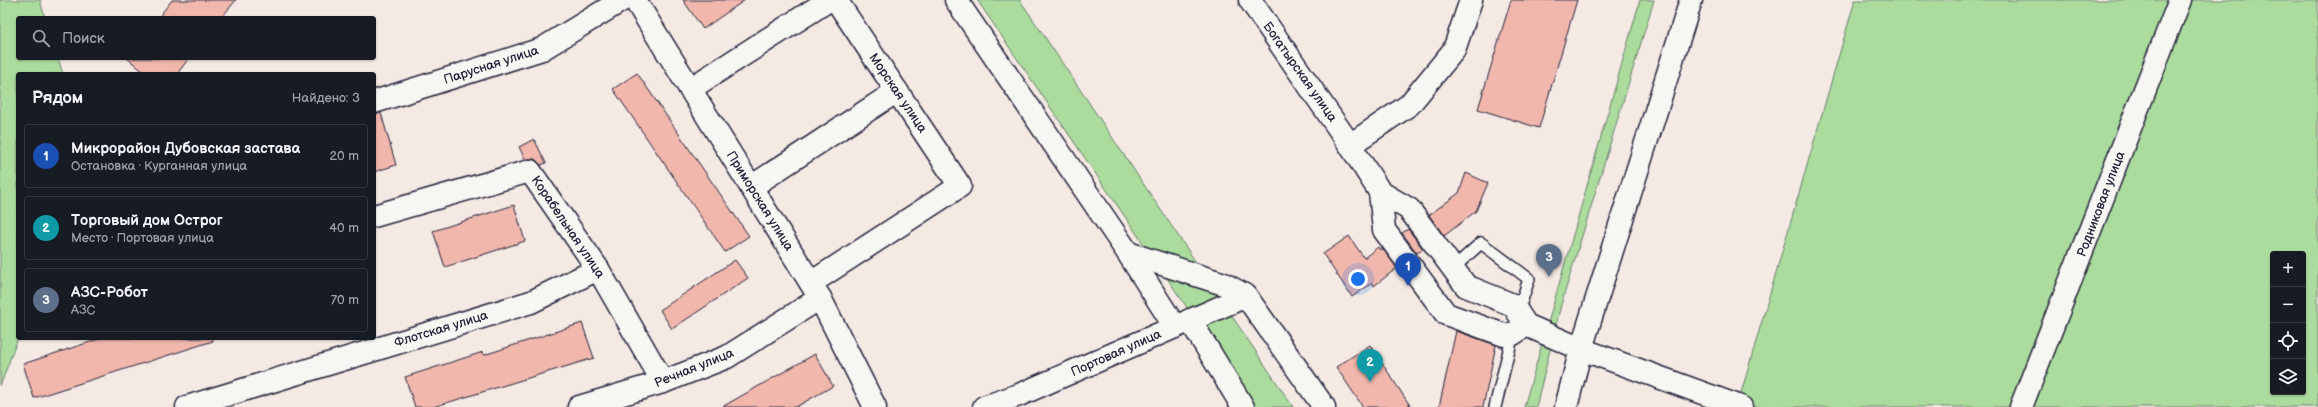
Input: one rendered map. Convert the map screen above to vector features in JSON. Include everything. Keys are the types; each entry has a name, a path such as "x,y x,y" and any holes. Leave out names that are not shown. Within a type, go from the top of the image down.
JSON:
{"street":[{"name":"Парусная улица","path":"376,101 542,49 622,0"},
{"name":"Приморская улица","path":"635,0 816,291 875,407"},
{"path":"690,89 829,0"},
{"name":"Морская улица","path":"836,0 960,186"},
{"path":"956,0 1128,253 1182,323 1243,407"},
{"name":"Богатырская улица","path":"1250,0 1350,145 1380,192"},
{"path":"1350,145 1409,105 1454,50 1471,0"},
{"path":"1566,407 1581,349 1691,0"},
{"name":"Родниковая улица","path":"2021,407 2180,0"},
{"path":"751,186 897,91"},
{"name":"Корабельная улица","path":"376,215 530,171 598,269 663,382"},
{"name":"Речная улица","path":"579,407 663,382 727,357 960,186"},
{"path":"1380,192 1384,230 1446,314 1504,335 1519,324"},
{"path":"1380,192 1409,209 1466,286 1513,305 1519,324"},
{"path":"1128,253 1224,284 1246,296 1324,407"},
{"name":"Флотская улица","path":"187,407 531,302 598,269"},
{"name":"Портовая улица","path":"984,407 1019,395 1246,296"},
{"path":"1519,324 1581,349 1741,407"}],"lane":[{"path":"1453,268 1481,243 1528,280 1519,324 1495,407"}],"green space":[{"path":"0,0 40,0 44,16 16,16 16,60 59,60 62,72 16,72 16,340 17,340 0,386"},
{"path":"977,0 1020,0 1293,407 1251,407 1201,328"},
{"path":"1640,0 1654,0 1561,305 1536,407 1524,407"},
{"path":"1855,0 2318,0 2318,407 1737,407"}],"building":[{"path":"172,0 236,0 223,16 160,16"},
{"path":"683,0 745,0 703,29"},
{"path":"1511,0 1577,0 1539,128 1478,109"},
{"path":"129,60 188,60 178,72 144,72"},
{"path":"637,73 749,236 725,252 613,89"},
{"path":"381,113 396,165 376,171 376,114"},
{"path":"534,139 546,163 541,165 535,159 525,159 519,147"},
{"path":"1466,173 1488,183 1476,211 1444,236 1429,215 1459,193"},
{"path":"514,205 525,241 445,267 433,231"},
{"path":"1408,229 1423,249 1417,253 1402,233"},
{"path":"1349,236 1364,258 1378,247 1380,250 1382,248 1397,268 1374,286 1372,283 1352,297 1323,254"},
{"path":"735,260 748,278 672,329 660,310"},
{"path":"582,323 594,358 433,407 415,407 405,377 483,352 484,355"},
{"path":"1456,331 1496,345 1483,407 1439,407"},
{"path":"96,340 213,341 34,398 23,364"},
{"path":"1370,345 1411,407 1363,407 1336,367"},
{"path":"815,354 833,386 796,407 722,407"}],"place":[{"name":"АЗС-Робот","path":"1549,277"},
{"name":"Микрорайон Дубовская застава","path":"1408,286"},
{"name":"Торговый дом Острог","path":"1370,382"}]}
